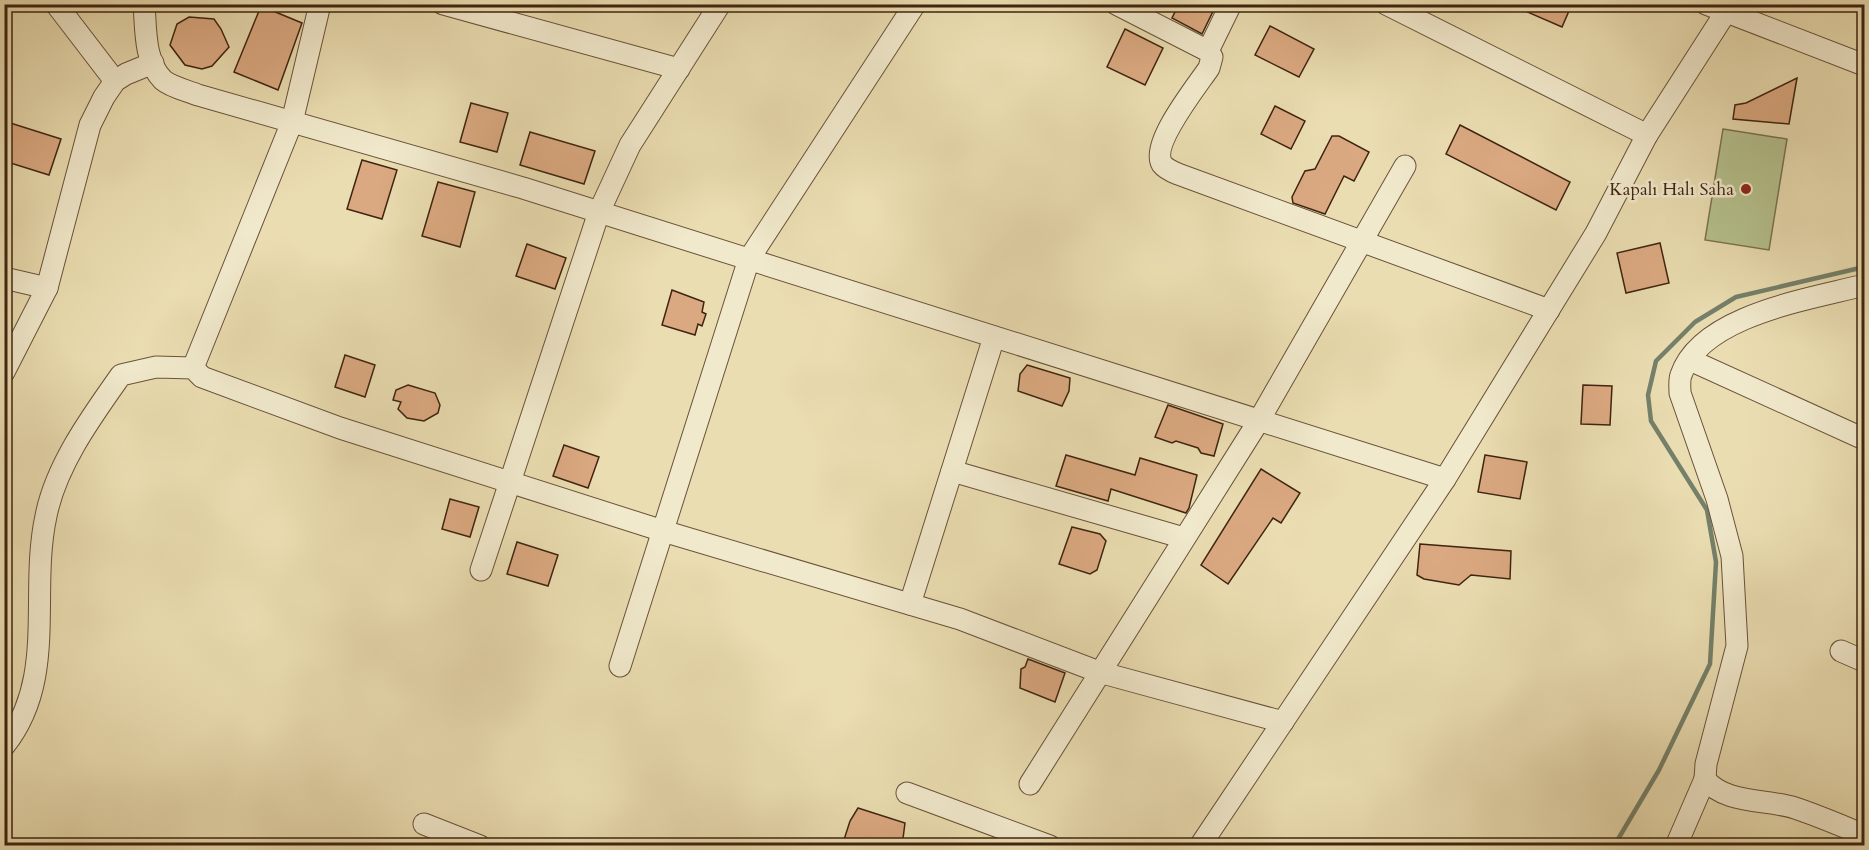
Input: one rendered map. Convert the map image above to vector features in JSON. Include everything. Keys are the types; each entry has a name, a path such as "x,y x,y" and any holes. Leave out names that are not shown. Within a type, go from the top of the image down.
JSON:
{"street":[{"path":"56,4 115,81"},
{"path":"144,4 148,54 153,63 164,81 198,95 599,212 1258,422 1445,478"},
{"path":"193,368 292,122 320,4"},
{"path":"443,4 679,69"},
{"path":"481,570 599,212 630,145 720,4"},
{"path":"620,666 749,259 915,4"},
{"path":"1116,4 1208,51 1212,57 1209,68 1162,139 1159,156 1163,165 1178,174 1359,243 1549,310"},
{"path":"1208,51 1231,4"},
{"path":"1386,4 1647,135"},
{"path":"1706,4 1729,9 1864,65"},
{"path":"1200,846 1445,478 1596,233 1647,135 1729,9"},
{"path":"4,372 47,288 90,125 115,81 153,63"},
{"path":"1030,784 1258,422 1405,166"},
{"path":"4,278 47,288"},
{"path":"1676,846 1705,778 1706,764 1737,646 1732,556 1717,499 1680,393 1681,375 1690,360 1720,330 1747,316 1864,285"},
{"path":"910,604 994,337"},
{"path":"1690,360 1864,438"},
{"path":"4,746 29,707 36,679 40,554 46,514 60,474 121,375 156,367 193,368 202,377 340,428 663,531 960,619 1099,672 1282,722"},
{"path":"952,471 1184,538"},
{"path":"1840,651 1864,661"},
{"path":"1705,778 1712,787 1737,797 1794,808 1864,835"},
{"path":"907,793 1050,846"},
{"path":"424,824 480,846"}],"green space":[{"name":"Kapalı Halı Saha","path":"1723,129 1787,139 1769,250 1705,240"}],"building":[{"path":"1179,4 1216,4 1202,34 1172,18"},
{"path":"1509,4 1572,4 1562,27"},
{"path":"261,6 302,23 278,90 234,72"},
{"path":"189,17 214,19 221,29 229,47 212,66 202,69 185,65 170,45 177,24"},
{"path":"1270,26 1314,49 1299,77 1255,55"},
{"path":"1125,29 1163,48 1145,85 1107,67"},
{"path":"1797,78 1789,124 1733,119 1735,105 1746,103"},
{"path":"471,103 508,113 497,152 460,142"},
{"path":"1275,106 1305,121 1291,149 1261,134"},
{"path":"4,121 61,139 49,175 4,161"},
{"path":"1460,125 1570,182 1556,210 1446,154"},
{"path":"530,132 595,151 584,184 520,165"},
{"path":"1332,136 1339,136 1369,152 1354,181 1344,176 1325,214 1293,203 1292,197 1305,171 1315,169"},
{"path":"362,160 397,170 382,219 347,209"},
{"path":"438,182 475,192 460,247 422,236"},
{"path":"1660,243 1669,283 1626,293 1617,253"},
{"path":"527,244 566,258 555,289 516,276"},
{"path":"672,290 704,302 702,312 706,314 702,326 698,324 695,335 662,325"},
{"path":"345,355 375,365 365,397 335,387"},
{"path":"1027,365 1070,378 1069,391 1062,406 1018,391 1020,374"},
{"path":"408,385 435,393 440,405 438,413 424,421 407,418 398,409 401,402 393,400 396,390"},
{"path":"1583,385 1612,386 1610,425 1581,424"},
{"path":"1168,405 1223,424 1214,456 1201,453 1198,448 1155,437"},
{"path":"564,445 599,457 588,488 553,476"},
{"path":"1066,455 1135,475 1140,458 1197,475 1189,508 1186,513 1111,489 1108,501 1056,486"},
{"path":"1485,455 1527,462 1520,499 1478,492"},
{"path":"1261,469 1300,493 1281,523 1273,518 1228,584 1201,565"},
{"path":"450,499 479,507 470,537 442,529"},
{"path":"1072,527 1100,534 1106,541 1097,570 1090,574 1059,564"},
{"path":"517,542 558,555 548,586 507,574"},
{"path":"1420,544 1511,551 1510,579 1471,575 1459,585 1424,579 1417,575"},
{"path":"1028,659 1065,673 1055,702 1020,688 1021,669 1025,667"},
{"path":"858,808 905,823 902,846 842,846 850,821"}],"waterway":[{"path":"1614,846 1659,770 1710,664 1716,562 1707,510 1651,421 1648,395 1656,361 1695,322 1736,297 1864,267"}],"place":[{"name":"Kapalı Halı Saha","path":"1746,189"}]}
